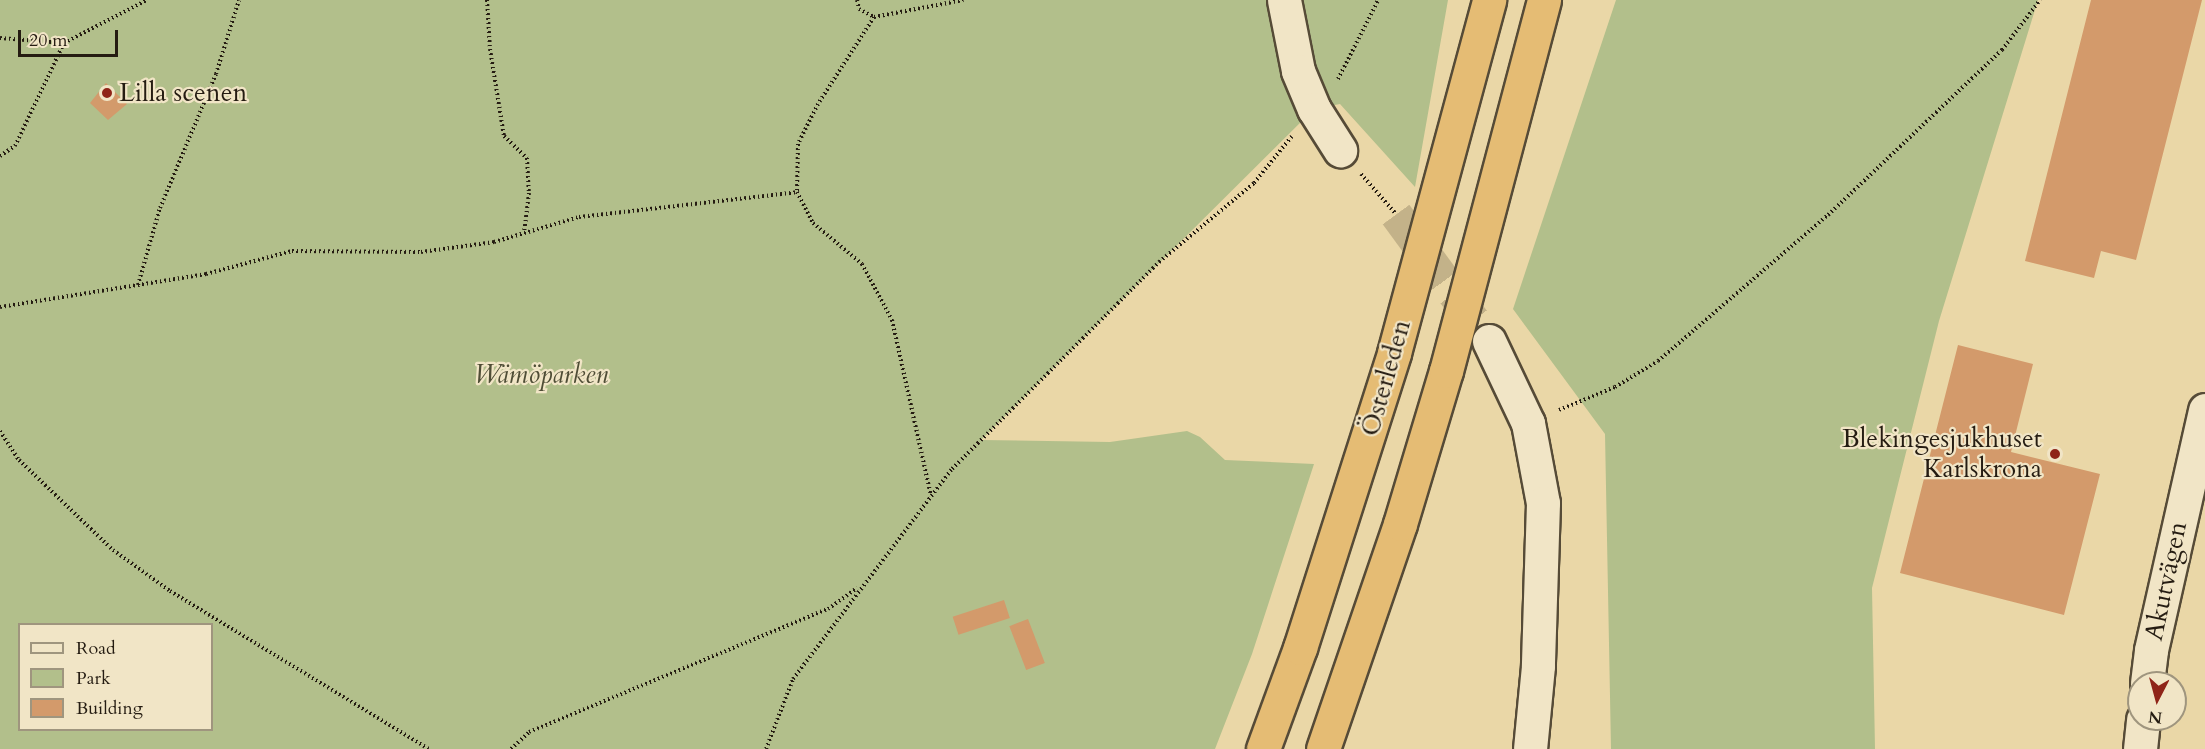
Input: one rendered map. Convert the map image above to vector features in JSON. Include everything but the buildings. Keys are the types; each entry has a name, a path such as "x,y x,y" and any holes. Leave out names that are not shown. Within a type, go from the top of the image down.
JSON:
{"highway":[{"name":"Österleden","path":"1263,749 1300,648 1391,364 1489,0"},
{"path":"1323,749 1400,524 1446,371 1544,0"}],"street":[{"path":"1284,0 1298,71 1314,109 1340,150"},
{"path":"1489,341 1528,423 1544,503 1538,666 1530,749"},
{"name":"Akutvägen","path":"2148,671 2151,650 2205,410"},
{"path":"2140,749 2142,731"}],"path":[{"path":"0,38 64,43 147,0"},
{"path":"138,285 160,208 216,75 239,0"},
{"path":"487,0 490,49 504,136 527,158 529,193 524,233"},
{"path":"857,0 859,9 873,17 963,0"},
{"path":"766,749 793,679 860,586 952,469 1159,262 1254,183 1347,69 1378,0"},
{"path":"1528,423 1615,387 1658,361 1828,215 2002,50 2040,0"},
{"path":"873,17 818,104 798,144 797,192 813,223 862,264 892,320 931,496"},
{"path":"0,156 15,146 64,43"},
{"path":"1340,150 1396,214"},
{"path":"0,308 206,274 292,251 421,252 494,242 579,217 797,192"},
{"path":"0,431 19,460 113,550 170,591 429,749"},
{"path":"511,749 529,732 828,609 860,586"}],"green space":[{"name":"Wämöparken","path":"0,0 1448,0 1415,187 1340,104 1314,109 981,440 1110,442 1187,431 1200,437 1225,460 1314,464 1252,654 1215,749 0,749"},
{"path":"1616,0 2038,0 1939,321 1872,588 1875,749 1611,749 1605,434 1513,309"}],"tunnel":[{"path":"1396,214 1489,341"}],"place":[{"name":"Lilla scenen","path":"107,93"},
{"name":"Blekingesjukhuset Karlskrona","path":"2055,454"}]}
